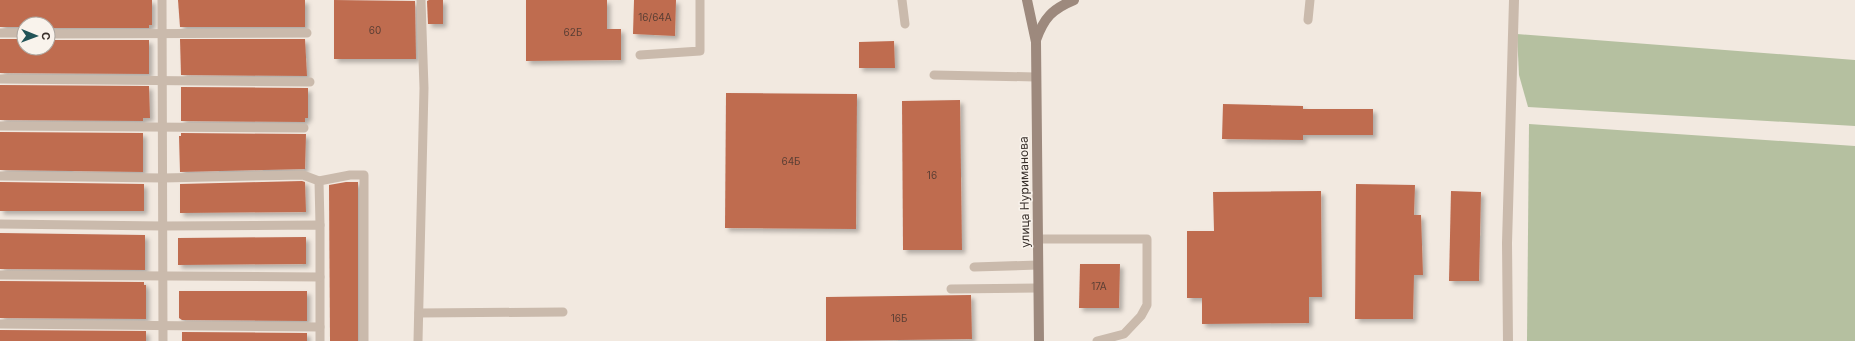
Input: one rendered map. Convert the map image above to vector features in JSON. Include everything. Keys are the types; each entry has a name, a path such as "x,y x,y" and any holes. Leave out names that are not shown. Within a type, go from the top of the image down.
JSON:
{"main road":[{"path":"1027,0 1036,42"},
{"path":"1036,42 1042,24 1051,12 1074,0"},
{"name":"улица Нуриманова","path":"1036,42 1035,77 1038,341"}],"street":[{"path":"1508,341 1507,243 1514,0"}],"lane":[{"path":"162,0 163,341"},
{"path":"418,341 424,88 421,0"},
{"path":"640,55 700,51 700,0"},
{"path":"902,0 905,24"},
{"path":"1308,20 1310,0"},
{"path":"0,33 16,33"},
{"path":"56,34 307,33"},
{"path":"934,75 1035,77"},
{"path":"0,79 310,82"},
{"path":"0,126 304,128"},
{"path":"0,176 163,178 303,175 319,181 350,175 364,175 364,341"},
{"path":"319,181 320,341"},
{"path":"0,224 163,226 320,225"},
{"path":"1038,239 1147,239 1147,305 1141,316 1124,334 1097,341"},
{"path":"974,267 1038,265"},
{"path":"0,275 320,277"},
{"path":"950,288 1038,288"},
{"path":"419,312 563,312"},
{"path":"0,324 320,327"}],"green space":[{"path":"1517,34 1855,60 1855,126 1528,107 1519,75"},
{"path":"1529,124 1855,146 1855,341 1527,341"}],"building":[{"path":"0,0 152,0 152,25 149,25 149,28 56,28 56,16 16,16 16,27 0,27"},
{"path":"178,0 305,0 305,27 180,27"},
{"path":"334,0 415,1 416,59 334,59"},
{"path":"443,0 443,24 428,24 427,1"},
{"path":"526,0 607,0 607,29 621,29 621,60 526,61"},
{"path":"634,0 676,0 675,36 633,34"},
{"path":"0,39 16,39 16,56 56,56 56,40 149,40 149,74 0,73"},
{"path":"180,39 305,39 307,76 181,75"},
{"path":"894,41 895,68 859,68 859,42"},
{"path":"0,85 149,86 150,118 143,118 143,121 0,120"},
{"path":"181,87 308,88 308,118 305,118 305,122 181,121"},
{"path":"726,93 857,94 856,229 725,228"},
{"path":"960,100 962,250 903,250 902,101"},
{"path":"1223,104 1303,106 1303,109 1373,109 1373,135 1303,135 1303,140 1222,139"},
{"path":"0,132 143,133 143,172 0,170"},
{"path":"181,133 306,134 305,169 180,172 179,136 181,136"},
{"path":"0,182 144,184 144,211 0,211"},
{"path":"305,182 306,212 180,213 180,184"},
{"path":"346,182 358,182 358,341 330,341 329,185"},
{"path":"1356,184 1415,185 1414,215 1421,215 1423,275 1414,275 1413,319 1355,319"},
{"path":"1321,191 1322,297 1309,297 1309,323 1202,324 1202,298 1187,298 1187,231 1214,231 1213,192"},
{"path":"1451,191 1481,192 1479,281 1449,281"},
{"path":"0,233 145,235 145,270 0,269"},
{"path":"306,237 306,264 178,265 178,238"},
{"path":"1080,264 1120,264 1119,308 1079,308"},
{"path":"0,281 144,282 144,285 146,285 146,319 0,318"},
{"path":"179,291 307,291 307,321 182,320 179,318"},
{"path":"971,295 972,339 826,341 826,297"},
{"path":"0,330 146,331 146,341 0,341"},
{"path":"182,332 307,333 307,341 182,341"}]}
